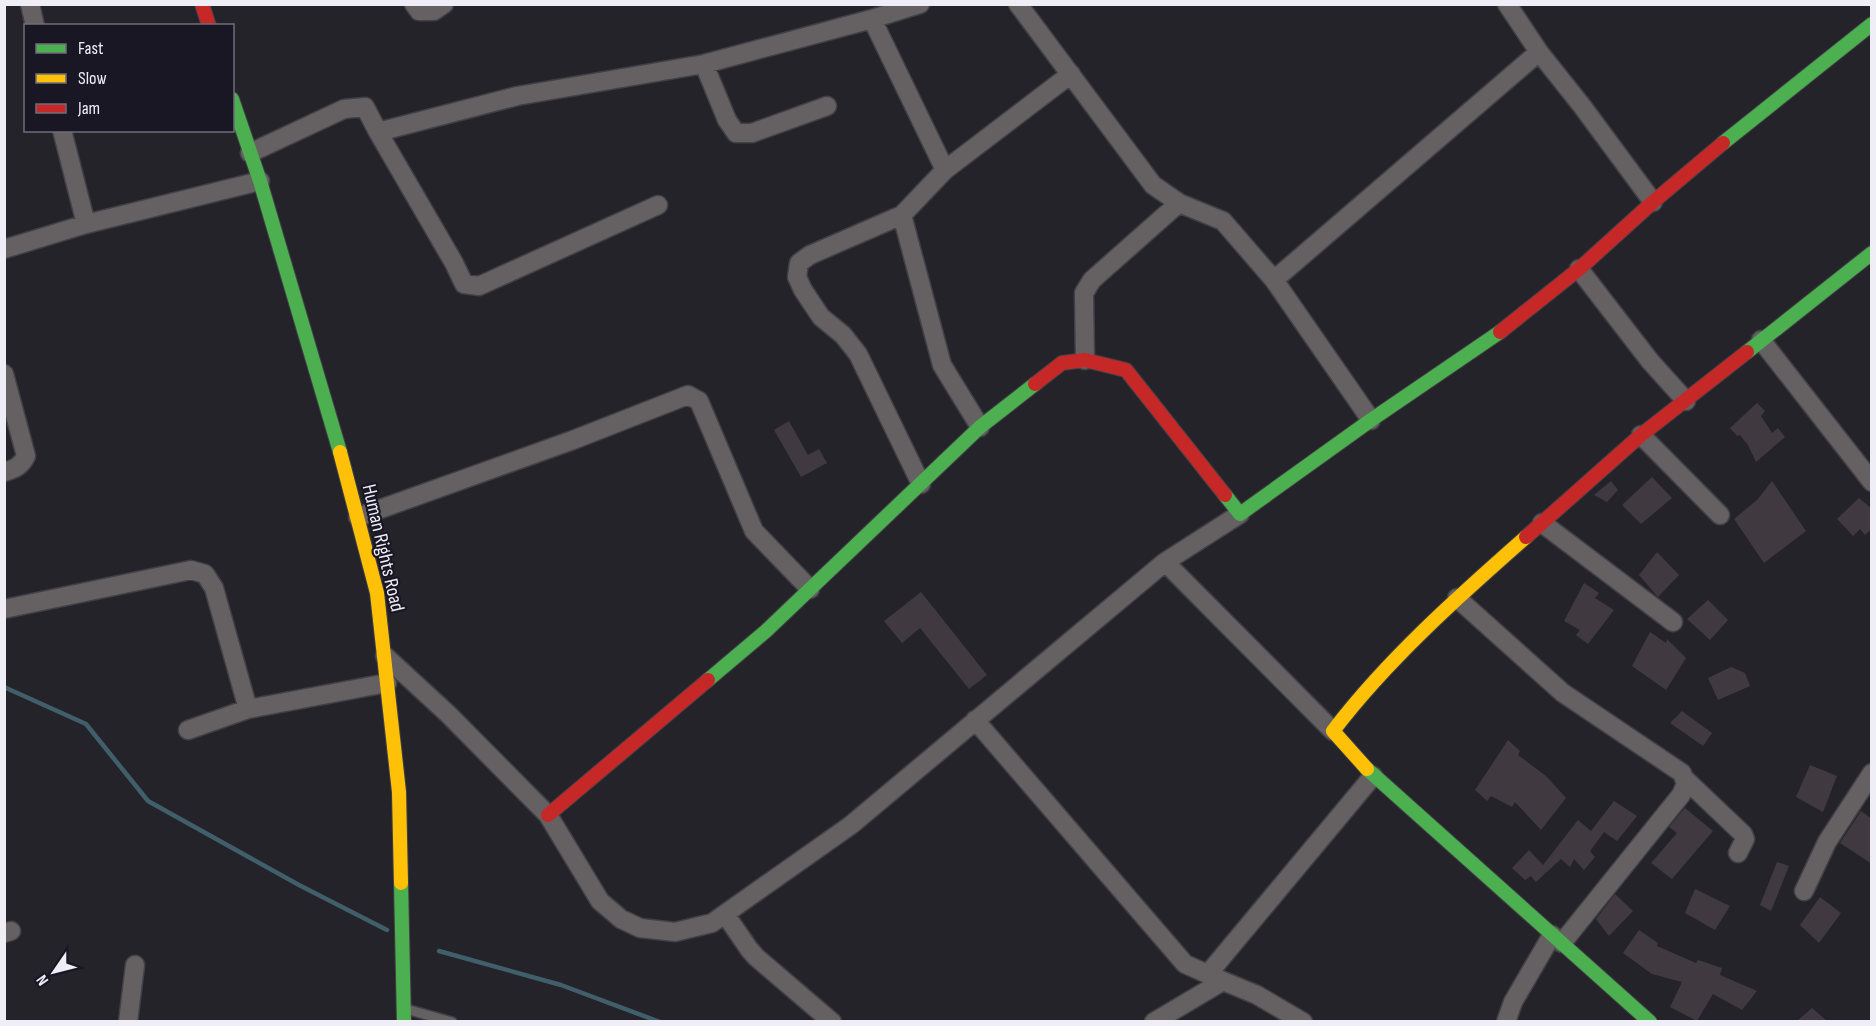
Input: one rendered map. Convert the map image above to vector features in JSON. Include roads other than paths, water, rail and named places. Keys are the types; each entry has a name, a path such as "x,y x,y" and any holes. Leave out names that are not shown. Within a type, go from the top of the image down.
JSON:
{"street":[{"path":"30,4 35,24"},
{"path":"202,4 208,24"},
{"path":"414,4 419,11 434,11 444,4"},
{"path":"378,132 517,96 704,64 872,20 920,4"},
{"path":"1018,4 1154,185 1179,203 1223,221 1274,280 1371,420"},
{"path":"1507,4 1539,52 1653,202"},
{"path":"872,20 945,170"},
{"path":"385,656 448,714 548,815 600,902 621,919 640,928 675,932 712,923 851,825 1165,562 1240,514 1371,420 1500,332 1579,269 1653,202 1872,24"},
{"path":"1274,280 1539,52"},
{"path":"704,64 727,120 736,134 752,133 827,106"},
{"path":"921,484 858,354 843,334 821,317 803,290 797,277 799,262 810,255 902,215 945,170 1071,74"},
{"name":"Human Rights Road","path":"234,105 260,181 323,389 377,593 399,792 404,1015"},
{"path":"250,153 344,109 365,107 464,284 479,286 658,205"},
{"path":"63,132 87,224"},
{"path":"4,249 87,224 260,181"},
{"path":"1085,360 1084,293 1092,280 1179,203"},
{"path":"902,215 942,365 980,427"},
{"path":"1332,731 1353,705 1457,598 1641,435 1761,340 1869,259"},
{"path":"1579,269 1650,361 1686,401"},
{"path":"1761,340 1872,482"},
{"path":"548,815 766,631 980,427 1062,363 1085,360 1126,370 1240,514"},
{"path":"4,374 26,456 22,463 14,469 4,472"},
{"path":"358,517 573,440 688,395 699,401 754,531 810,589"},
{"path":"1641,435 1720,515"},
{"path":"1542,523 1672,622"},
{"path":"1165,562 1332,731 1373,776 1650,1022"},
{"path":"4,609 191,570 205,574 214,588 248,709"},
{"path":"1457,598 1563,693 1682,773 1686,784 1681,795 1557,939 1512,1002 1506,1022"},
{"path":"188,730 248,709 387,683"},
{"path":"975,720 1185,964 1257,995 1303,1022"},
{"path":"1804,891 1827,842 1872,773"},
{"path":"1154,1022 1215,978 1373,776"},
{"path":"1684,778 1743,834 1745,838 1738,853"},
{"path":"725,914 748,949 832,1022"},
{"path":"128,1022 135,965"}],"lane":[{"path":"404,1015 452,1022"}],"waterway":[{"path":"4,687 86,724 148,801 299,885 387,930"},
{"path":"439,951 561,985 660,1022"}]}
